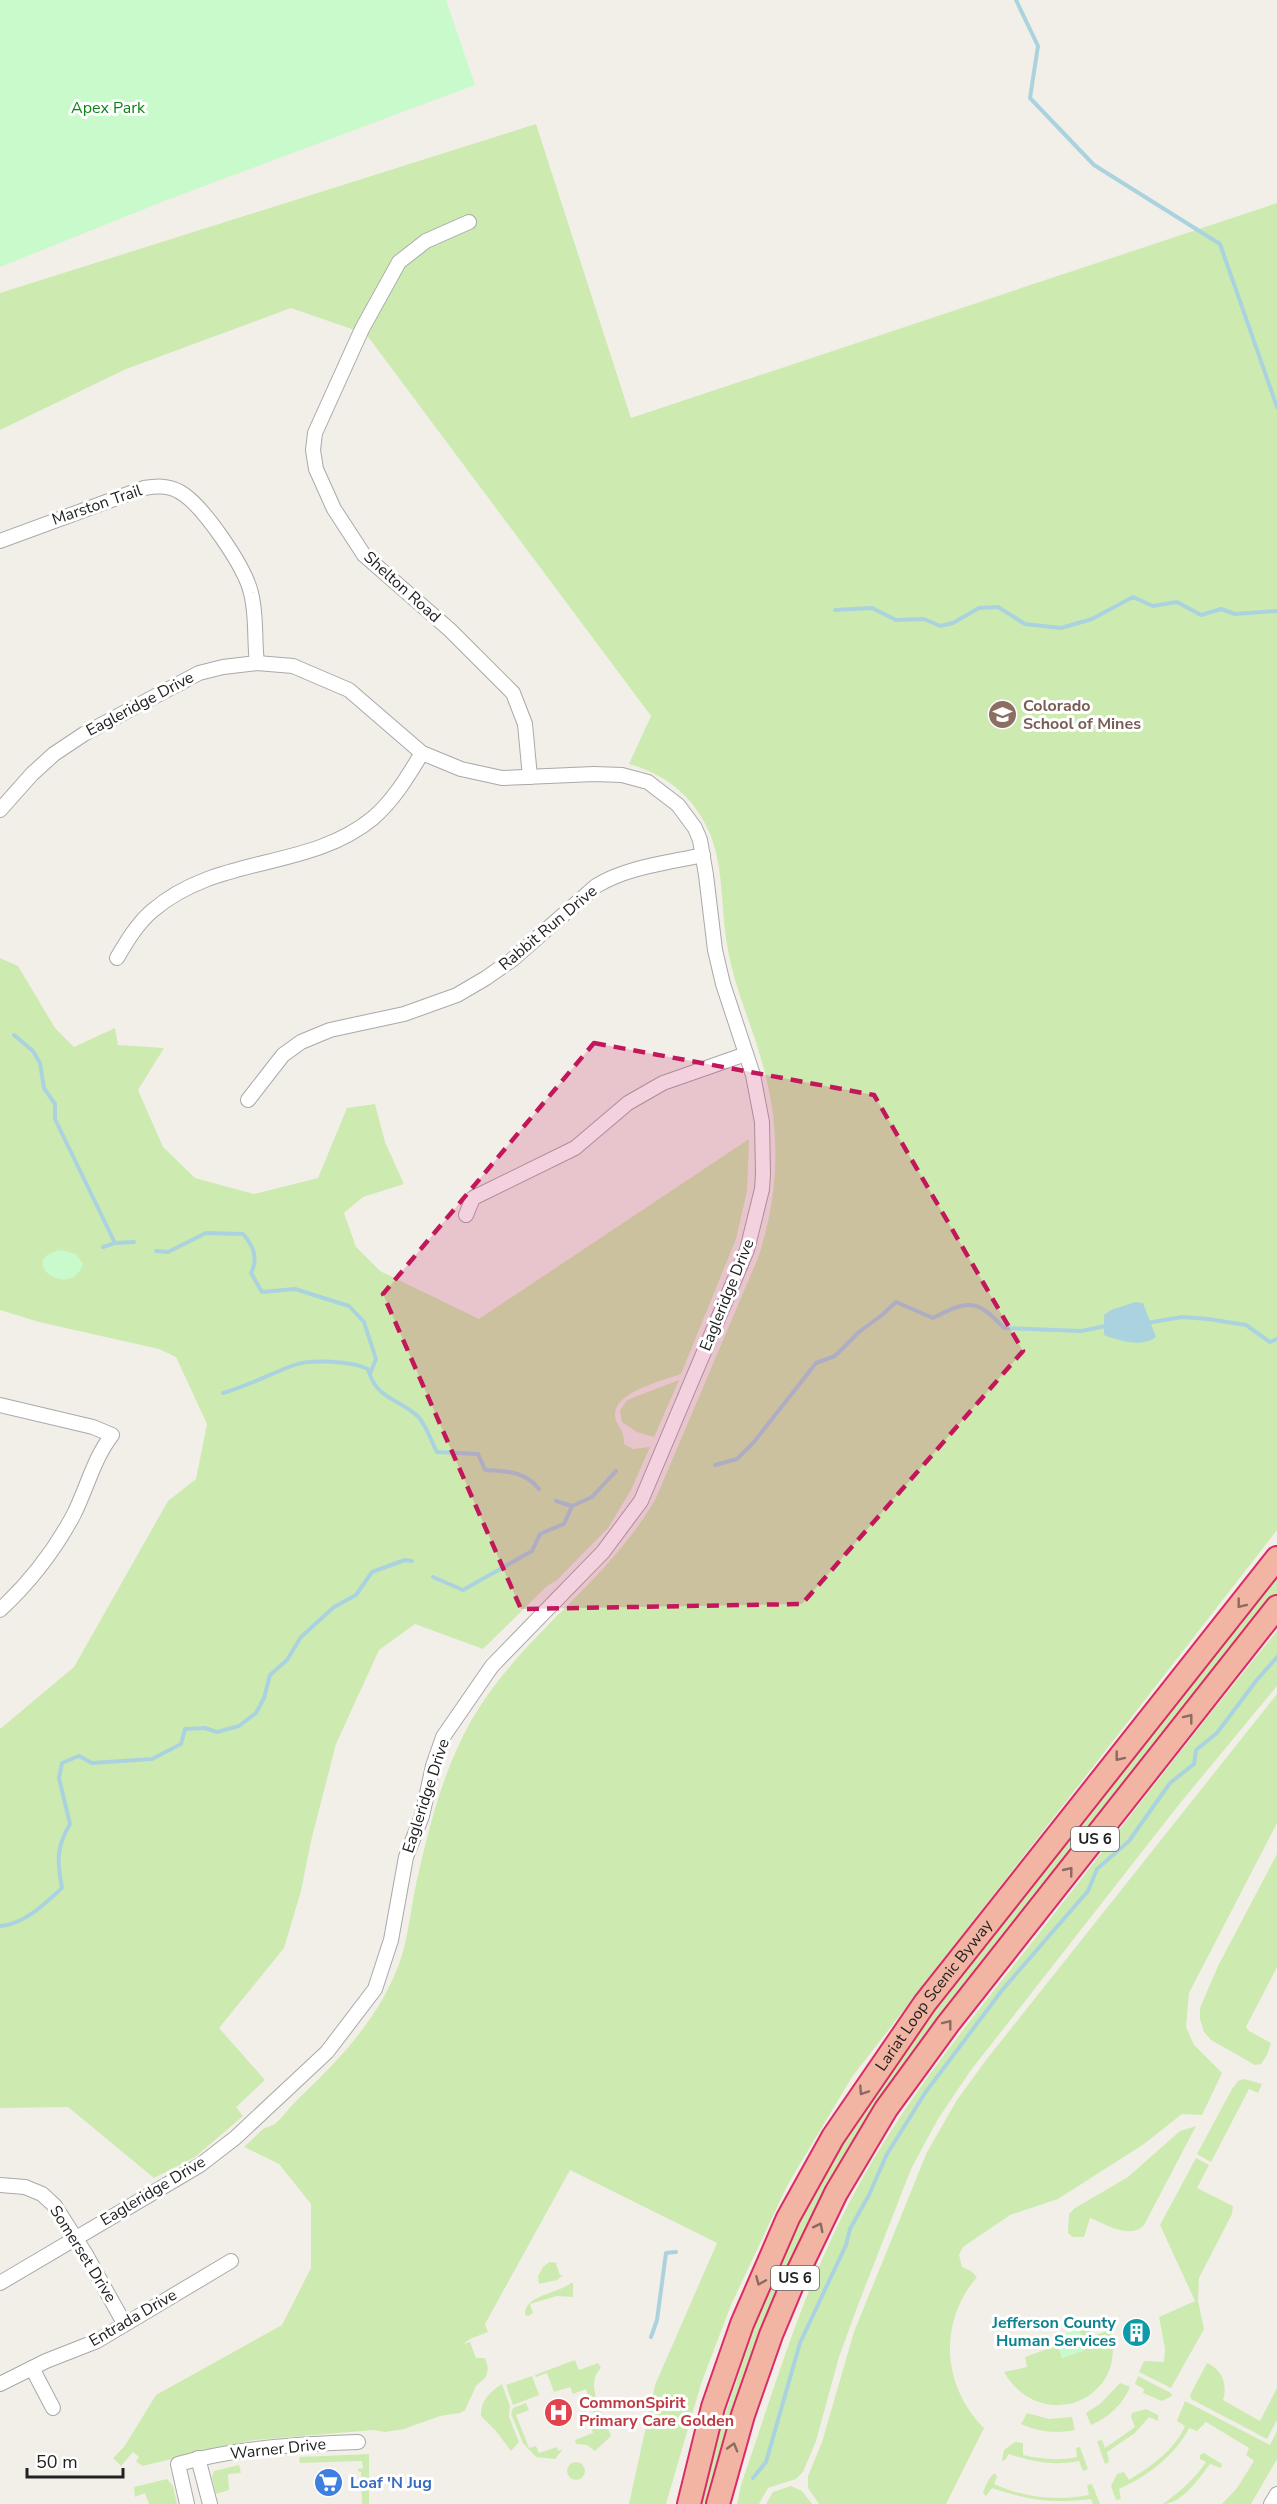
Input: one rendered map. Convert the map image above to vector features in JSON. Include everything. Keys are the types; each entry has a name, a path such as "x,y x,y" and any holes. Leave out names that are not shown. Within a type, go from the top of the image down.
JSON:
{"highway":[{"name":"Lariat Loop Scenic Byway","path":"688,2500 713,2408 742,2324 788,2218 833,2137 925,2003 1277,1558"},
{"name":"Lariat Loop Scenic Byway","path":"723,2497 771,2335 794,2280 831,2202 886,2109 948,2024 1277,1607"}],"street":[{"name":"Shelton Road","path":"469,222 426,241 399,262 362,328 315,433 313,450 316,469 334,509 364,555 444,624 513,693 525,724 530,777"},
{"name":"Marston Trail","path":"0,541 144,488 160,486 181,492 213,527 242,568 251,592 254,609 257,663"},
{"name":"Eagleridge Drive","path":"0,810 32,774 54,754 84,734 199,673 223,667 257,663 293,666 349,690 422,753 461,769 502,778 603,774 622,775 648,782 678,806 695,828 703,855 715,950 723,984 753,1075 762,1122 763,1174 762,1189 747,1250 641,1500 619,1534 603,1552 492,1666 443,1737 433,1766 422,1816 406,1857 391,1940 375,1989 327,2052 235,2138 200,2165 0,2283"},
{"path":"117,958 138,925 153,910 202,879 236,868 320,848 348,835 374,817 400,789 422,753"},
{"name":"Rabbit Run Drive","path":"248,1100 283,1055 312,1036 404,1014 457,995 513,960 605,880 626,872 703,855"},
{"path":"466,1215 473,1198 575,1148 628,1103 663,1083 746,1054"},
{"path":"0,1405 93,1427 112,1434 104,1445 74,1515 41,1566 0,1610"},
{"name":"Somerset Drive","path":"0,2186 25,2187 42,2194 56,2206 124,2323"},
{"name":"Entrada Drive","path":"0,2384 97,2341 231,2261"},
{"path":"32,2368 53,2408"},
{"name":"Warner Drive","path":"187,2504 178,2464 198,2458 288,2444 358,2442"},
{"path":"198,2458 210,2504"},
{"path":"1271,2504 1277,2494"}],"highlighted area":[{"path":"594,1043 874,1095 1023,1351 802,1604 521,1609 383,1294"}],"green space":[{"name":"Apex Park","path":"0,0 446,0 475,85 167,200 0,267"},
{"path":"536,124 631,418 1277,203 1277,1530 852,2077 788,2184 731,2305 701,2384 666,2504 629,2504 655,2385 717,2243 570,2170 485,2324 488,2332 463,2344 470,2342 476,2358 485,2358 488,2368 486,2377 476,2386 465,2410 404,2429 254,2440 142,2466 136,2461 139,2457 133,2452 121,2466 113,2458 124,2447 156,2395 282,2325 311,2268 311,2204 279,2164 244,2147 263,2129 275,2124 344,2052 384,1997 402,1955 417,1882 440,1794 446,1775 471,1721 491,1690 514,1662 613,1557 636,1529 656,1498 758,1258 771,1209 775,1136 762,1062 730,959 715,849 703,820 681,792 652,772 629,764 651,716 366,334 291,308 126,369 0,430 0,293"},
{"path":"0,958 18,966 55,1028 74,1047 115,1028 118,1045 164,1048 138,1090 163,1147 195,1178 254,1194 318,1178 347,1108 375,1104 385,1142 404,1184 363,1197 344,1213 356,1247 380,1271 479,1319 749,1139 747,1191 736,1239 681,1374 631,1393 617,1406 615,1418 623,1434 624,1444 633,1449 650,1447 631,1490 608,1528 557,1580 547,1586 483,1649 415,1624 379,1650 336,1744 311,1841 301,1891 284,1948 219,2028 265,2080 236,2107 243,2116 195,2157 154,2178 68,2107 0,2108 0,1729 74,1667 168,1501 196,1479 207,1424 176,1357 159,1349 39,1322 0,1310"},
{"path":"61,1250 76,1254 83,1264 76,1275 67,1279 58,1279 44,1268 43,1261 48,1255"},
{"path":"679,1380 654,1437 637,1432 622,1422 620,1411 626,1401"},
{"path":"1277,1568 1277,1598 878,2110 709,2504 702,2504 717,2439 780,2251 824,2164 900,2050"},
{"path":"1277,1631 1277,1686 1177,1807 971,2070 938,2119 911,2169 858,2305 839,2357 816,2441 803,2472 796,2479 768,2488 759,2504 737,2504 741,2485 777,2378 817,2271 849,2203 890,2132 936,2065"},
{"path":"1277,1694 1277,1823 1189,1993 1186,2027 1194,2045 1222,2073 1202,2115 1182,2114 1144,2144 1058,2199 1010,2215 963,2247 959,2255 962,2267 977,2277 964,2295 956,2314 951,2334 950,2354 953,2374 960,2393 970,2411 984,2428 946,2504 819,2504 808,2488 808,2476 822,2442 854,2332 927,2152 957,2100 986,2060"},
{"path":"1277,1854 1277,1967 1246,2027 1271,2043 1261,2064 1255,2065 1211,2040 1204,2032 1200,2019 1200,2008 1218,1966"},
{"path":"1244,2079 1262,2084 1258,2093 1249,2089 1211,2162 1197,2154 1232,2089 1238,2081"},
{"path":"1196,2126 1144,2225 1132,2231 1125,2231 1090,2218 1084,2237 1073,2237 1068,2233 1069,2214 1075,2208 1128,2177 1180,2131"},
{"path":"1196,2158 1209,2165 1197,2188 1233,2206 1232,2214 1199,2278 1198,2301 1204,2329 1171,2388 1139,2372 1144,2361 1164,2362 1165,2349 1159,2317 1195,2301 1160,2225"},
{"path":"549,2262 558,2263 556,2264 560,2275 563,2275 557,2280 539,2284 538,2276"},
{"path":"573,2283 573,2297 557,2296 530,2304 533,2313 525,2315 526,2308 530,2303 535,2299"},
{"path":"1088,2326 1092,2336 1110,2330 1113,2355 1107,2375 1095,2391 1078,2401 1059,2405 1039,2402 1020,2391 1004,2372 1027,2367 1025,2357 1058,2345 1062,2358 1085,2350 1079,2329"},
{"path":"1079,2329 1085,2350 1062,2358 1055,2337"},
{"path":"575,2360 579,2370 598,2363 601,2368 594,2383 595,2392 611,2436 595,2451 587,2445 576,2444 575,2440 593,2433 591,2427 597,2424 586,2389 573,2394 570,2387 554,2392 547,2373 536,2377 535,2375"},
{"path":"1207,2363 1220,2373 1225,2389 1223,2400 1260,2421 1277,2388 1277,2420 1267,2439 1191,2399 1190,2395"},
{"path":"532,2376 539,2395 513,2405 506,2385"},
{"path":"1138,2376 1171,2393 1172,2396 1162,2401 1143,2393 1144,2389 1135,2384"},
{"path":"1120,2383 1130,2387 1119,2405 1091,2425 1086,2413 1100,2404"},
{"path":"502,2384 510,2406 509,2417 519,2442 511,2451 481,2416 482,2406 487,2397"},
{"path":"1185,2401 1270,2445 1277,2431 1277,2459 1251,2504 1222,2504 1237,2488 1254,2461 1246,2455 1249,2448 1206,2422 1197,2431 1189,2428 1177,2447 1159,2464 1119,2489 1121,2499 1116,2500 1111,2486 1117,2474 1124,2472 1129,2480 1175,2443 1185,2426 1177,2421"},
{"path":"526,2403 529,2410 516,2415 529,2448 536,2446 539,2453 557,2447 558,2451 563,2449 555,2459 536,2457 523,2443 511,2414 513,2408"},
{"path":"1146,2409 1158,2415 1158,2421 1149,2417 1135,2433 1107,2452 1109,2462 1105,2464 1097,2441 1102,2440 1105,2448 1135,2427 1131,2417 1132,2413"},
{"path":"1027,2413 1049,2419 1072,2417 1075,2430 1054,2432 1028,2427 1021,2424"},
{"path":"1015,2442 1023,2443 1023,2455 1050,2459 1077,2457 1076,2448 1080,2447 1088,2469 1083,2471 1079,2461 1044,2462 1009,2454 1002,2461 1004,2450"},
{"path":"1204,2453 1222,2464 1221,2468 1210,2464 1183,2495 1177,2500 1163,2504 1202,2468 1206,2462 1200,2459 1200,2455"},
{"path":"369,2454 369,2504 362,2504 361,2472 358,2469 363,2468 362,2461 300,2463 299,2457"},
{"path":"576,2462 582,2465 585,2471 582,2477 576,2480 570,2477 567,2471 570,2465"},
{"path":"239,2465 241,2473 228,2474 229,2490 216,2494 212,2477 214,2471"},
{"path":"995,2473 997,2477 994,2484 1041,2497 1065,2498 1089,2495 1087,2485 1092,2484 1100,2504 1093,2504 1091,2499 1040,2500 992,2488 986,2496 983,2493 989,2479"},
{"path":"167,2479 173,2486 177,2504 149,2504 145,2493 135,2497 134,2487"},
{"path":"791,2486 802,2491 812,2504 766,2504 773,2492"}],"water":[{"path":"1135,1302 1143,1303 1156,1337 1137,1343 1104,1335 1104,1315 1111,1310"}],"waterway":[{"path":"1016,0 1038,46 1030,98 1094,165 1220,244 1277,407"},
{"path":"835,610 872,608 896,620 924,619 940,626 953,623 979,608 998,607 1025,624 1061,628 1092,619 1133,597 1153,606 1177,602 1201,615 1221,609 1235,614 1277,611"},
{"path":"14,1035 33,1051 40,1063 44,1088 55,1104 55,1119 115,1243"},
{"path":"156,1251 168,1252 206,1233 243,1234 254,1252 255,1262 251,1273 262,1292 295,1289 349,1306 364,1322 376,1359 370,1374"},
{"path":"103,1247 115,1243 134,1242"},
{"path":"715,1465 737,1459 754,1442 816,1363 835,1356 859,1332 896,1302 933,1318 963,1305 971,1305 986,1311 1004,1328 1081,1331 1106,1326"},
{"path":"1147,1323 1182,1317 1208,1319 1246,1325 1270,1342 1277,1339"},
{"path":"223,1393 301,1363 331,1362 361,1366 368,1369 371,1379 381,1392 419,1417 437,1452 478,1454 485,1470 521,1475 539,1489"},
{"path":"433,1577 463,1590 532,1551 540,1534 564,1524 572,1506 592,1497 616,1471"},
{"path":"556,1501 572,1506"},
{"path":"0,1926 25,1918 62,1888 59,1855 62,1840 70,1824 59,1778 62,1763 79,1756 92,1763 152,1759 181,1744 185,1729 205,1728 217,1732 239,1726 256,1713 264,1698 270,1675 287,1660 301,1637 334,1607 356,1595 372,1572 405,1560 412,1561"},
{"path":"753,2478 766,2462 800,2343 846,2245 850,2229 869,2195 887,2154 925,2093 1003,1989 1088,1891 1097,1869 1129,1841 1170,1783 1194,1764 1196,1750 1217,1733 1277,1657"},
{"path":"651,2337 657,2320 666,2253 676,2252"}],"place":[{"name":"Colorado School of Mines","path":"1002,715"},
{"name":"Jefferson County Human Services","path":"1137,2332"},
{"name":"CommonSpirit Primary Care Golden","path":"558,2412"},
{"name":"Loaf 'N Jug","path":"329,2483"}]}
